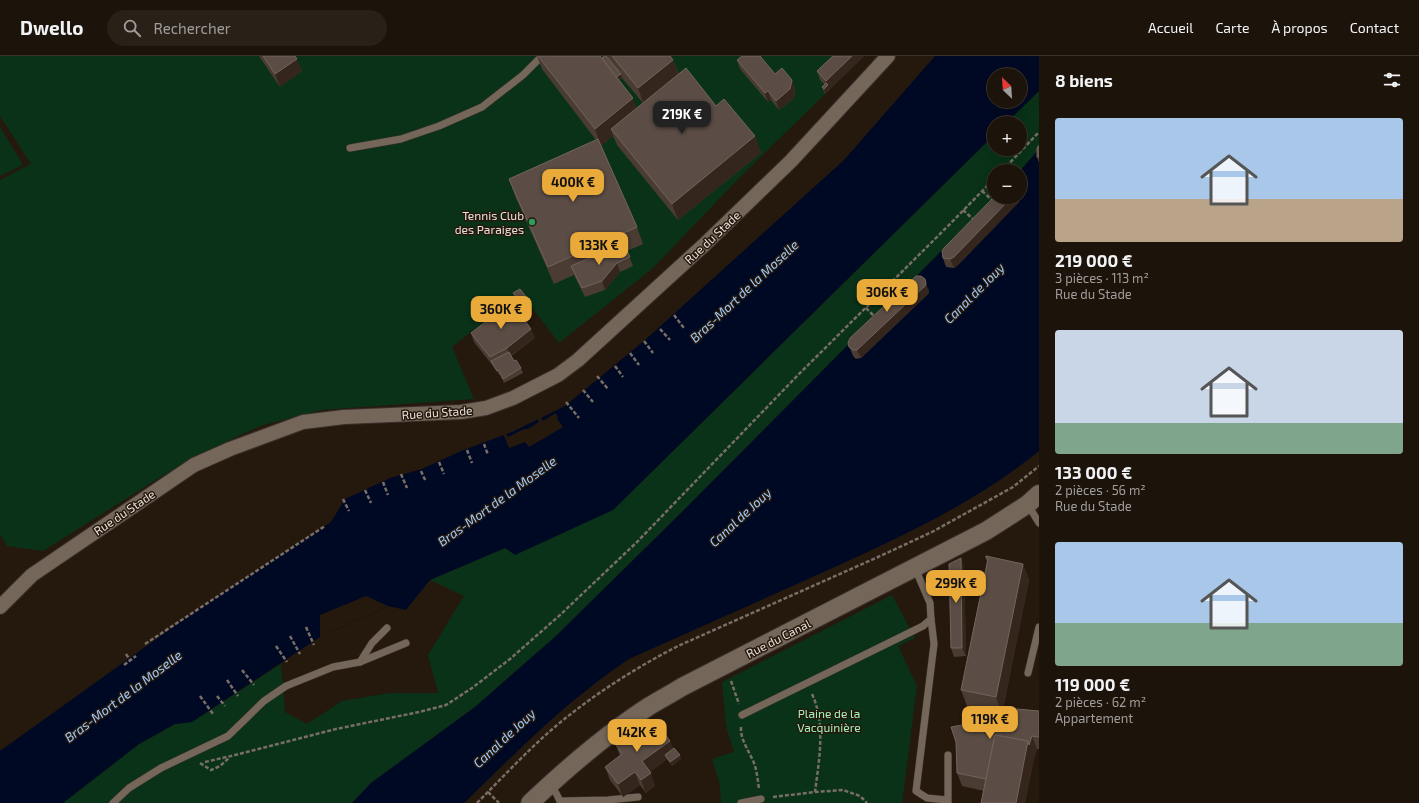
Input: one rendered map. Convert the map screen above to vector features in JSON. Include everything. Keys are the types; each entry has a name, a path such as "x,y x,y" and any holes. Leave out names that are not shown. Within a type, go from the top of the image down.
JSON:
{"street":[{"name":"Rue du Stade","path":"0,606 32,575 51,561 194,465 230,448 303,422 344,417 461,412 486,408 513,398 558,375 584,354 721,230 791,161 888,56"},
{"name":"Rue du Canal","path":"530,803 615,730 648,707 682,687 986,531 1033,499"}],"lane":[{"path":"350,148 401,138 439,126 482,107 523,75 542,56"},
{"path":"1033,499 1039,523"},
{"path":"915,568 930,602 934,644 916,791 927,798 948,802 948,755"},
{"path":"742,715 923,626 932,619"},
{"path":"1028,673 1039,627"},
{"path":"360,662 372,643 387,628"},
{"path":"113,803 129,788 161,768 228,736 264,702 286,686 334,667 360,662 406,643"},
{"path":"548,786 556,792 561,802 638,797"},
{"path":"740,803 761,799"}],"path":[{"path":"1009,164 1039,132"},
{"path":"179,760 200,763 336,729 426,710 446,705 472,688 510,659 636,542 798,375 987,186"},
{"path":"982,191 997,206"},
{"path":"964,210 978,225"},
{"path":"866,308 880,322"},
{"path":"674,315 684,328"},
{"path":"660,328 670,340"},
{"path":"644,341 653,353"},
{"path":"630,353 639,365"},
{"path":"615,366 623,378"},
{"path":"597,376 608,389"},
{"path":"583,390 593,402"},
{"path":"566,402 579,418"},
{"path":"484,444 488,455"},
{"path":"467,450 472,463"},
{"path":"439,462 444,474"},
{"path":"477,803 539,741 567,716 648,662 678,646 932,532 1013,487 1039,466"},
{"path":"421,471 426,482"},
{"path":"401,474 406,488"},
{"path":"383,482 388,495"},
{"path":"365,490 371,503"},
{"path":"343,499 349,512"},
{"path":"145,644 325,526"},
{"path":"177,617 180,621"},
{"path":"306,627 314,645"},
{"path":"290,636 300,654"},
{"path":"276,646 287,662"},
{"path":"126,654 130,660"},
{"path":"124,664 136,656"},
{"path":"725,665 742,715 741,731 755,767 761,799 843,790 860,796 867,803"},
{"path":"242,670 254,685"},
{"path":"227,680 238,696"},
{"path":"807,684 816,703 821,724 815,792"},
{"path":"200,696 213,714"},
{"path":"217,696 225,706"},
{"path":"200,763 211,770 220,766 231,756"},
{"path":"488,792 499,803"}],"green space":[{"path":"0,56 864,56 741,176 653,268 559,343 521,293 452,347 474,399 321,410 260,426 191,458 43,551 7,546 0,534 0,180 31,164 0,116"},
{"path":"1039,91 1039,149 1026,164 987,164 988,204 685,509 556,636 475,707 371,783 352,803 63,803 139,744 175,724 192,722 281,664 285,712 307,724 342,701 390,693 438,693 428,655 464,596 430,580 505,548 613,510 987,142 987,156 1027,156 1027,116 1013,116 1021,108 1027,108 1027,103"},
{"path":"0,127 23,165 0,176"},
{"name":"Plaine de la Vacquinière","path":"892,595 915,638 898,646 917,686 902,803 721,803 720,785 712,759 734,752 727,730 722,682"}],"water":[{"name":"Bras-Mort de la Moselle","path":"935,56 1039,56 1039,91 1027,103 1027,68 987,68 987,108 1021,108 1013,116 987,116 987,142 613,510 515,555 505,548 430,580 406,610 388,606 320,637 192,722 175,724 139,744 63,803 0,803 0,751 198,609 331,522 345,499 390,478 422,469 461,451 512,432 565,406 645,340 844,160"},
{"name":"Canal de Jouy","path":"1039,149 1039,451 1014,470 960,505 904,535 629,659 601,679 559,713 464,803 352,803 371,783 475,707 556,636 685,509 988,204 1027,204 1026,164"}],"pier":[{"path":"556,413 557,419 563,427 529,447 525,442 509,448 503,433 505,432 508,437 524,429 528,429 539,422 537,417 540,416 543,421"},
{"path":"366,596 388,606 320,637 320,615"}],"building":[{"path":"263,56 295,56 297,59 275,74"},
{"path":"538,56 600,56 633,98 595,129"},
{"path":"606,56 621,74 616,77 602,58"},
{"path":"612,56 670,56 673,60 638,88"},
{"path":"742,56 760,56 775,74 782,68 792,80 790,89 776,101 768,91 765,93 737,60"},
{"path":"833,56 852,56 826,81 817,71"},
{"path":"686,68 716,106 724,99 755,136 672,204 611,129"},
{"path":"826,83 828,85 824,89 822,87"},
{"path":"598,139 637,227 548,267 509,179"},
{"path":"1038,146 1039,157 1037,157 1037,149"},
{"path":"987,204 1005,204 954,257 950,259 943,258 942,251"},
{"path":"624,243 630,257 617,263 602,281 582,288 571,266"},
{"path":"916,276 921,276 925,279 925,286 857,350 853,350 849,347 848,343 850,338"},
{"path":"520,289 527,298 521,303 513,293"},
{"path":"511,302 531,329 507,348 490,357 471,333"},
{"path":"509,352 514,361 516,360 521,368 503,379 491,361"},
{"path":"986,556 1023,564 996,697 961,690 988,559"},
{"path":"961,558 962,648 951,648 949,564"},
{"path":"1017,709 1039,711 1039,737 1032,736 1029,745 1028,741 995,735 986,779 957,773 956,742 951,727 1017,715"},
{"path":"655,720 670,741 642,761 651,773 641,780 635,772 618,784 605,767 622,754 616,745 619,743 621,745"},
{"path":"995,735 1028,741 1016,803 981,803"},
{"path":"674,748 680,755 670,762 665,755"}],"place":[{"name":"Tennis Club des Paraiges","path":"532,222"}]}
